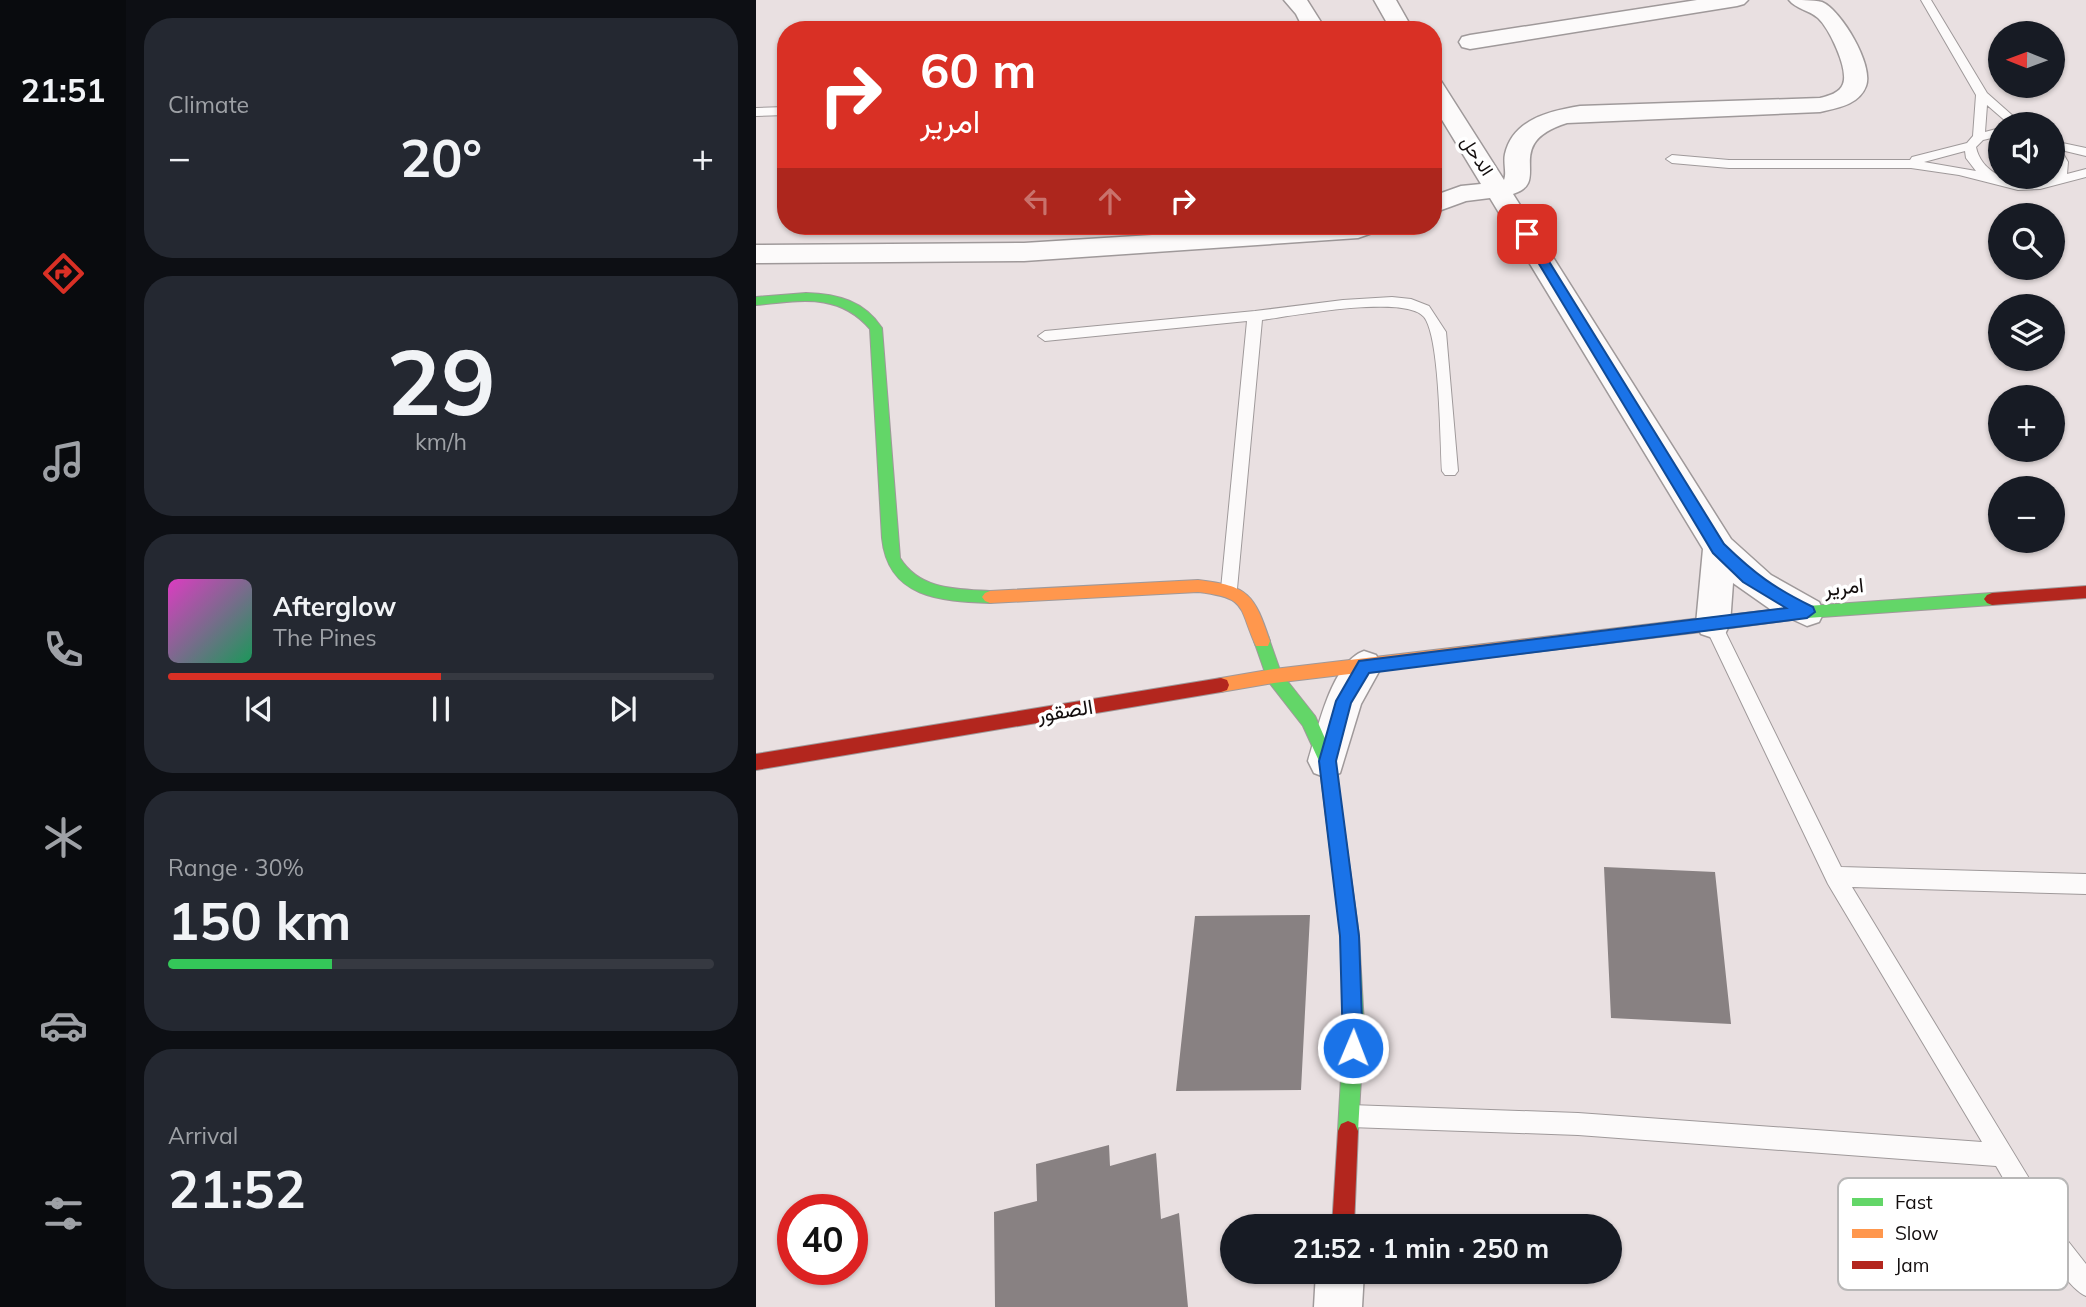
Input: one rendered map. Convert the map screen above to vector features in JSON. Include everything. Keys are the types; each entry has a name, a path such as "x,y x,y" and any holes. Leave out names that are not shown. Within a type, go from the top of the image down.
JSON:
{"street":[{"path":"1295,0 1310,21"},
{"path":"1385,0 1397,21"},
{"path":"1470,42 1737,0"},
{"path":"1442,201 1461,194 1513,187 1519,181 1516,156 1525,136 1537,126 1559,116 1580,113 1820,105 1840,99 1853,90 1857,78 1854,65 1826,14 1800,0"},
{"name":"الدحل","path":"1442,100 1719,548 1748,578 1766,591 1807,612"},
{"path":"756,254 1024,252 1276,235"},
{"path":"756,301 831,298 854,304 871,318 876,328 889,538 893,560 906,577 927,590 971,598 1198,586 1229,589 1241,595 1251,607 1274,676 1309,721 1327,761 1350,936 1354,1025 1344,1214"},
{"path":"1713,624 1719,548"},
{"name":"امرير","path":"1274,676 1807,612 2086,592"},
{"path":"1327,761 1344,701 1364,666"},
{"name":"الصقور","path":"756,762 1274,676"},
{"path":"1338,1307 1339,1284"}],"lane":[{"path":"1926,0 1982,95 2002,112"},
{"path":"1982,95 1973,163 1988,174"},
{"path":"756,111 777,111"},
{"path":"1895,163 1988,136"},
{"path":"2065,149 2086,152"},
{"path":"1672,159 1736,166 1895,163 1944,168 1988,177"},
{"path":"2065,179 2086,173"},
{"path":"1045,335 1390,302 1424,308 1433,318 1439,332 1450,471"},
{"path":"1229,589 1255,316"},
{"path":"1713,624 1835,877 2016,1178"},
{"path":"1835,877 2086,884"},
{"path":"1349,1116 1578,1124 2003,1156"},
{"path":"2068,1260 2086,1284"}],"building":[{"path":"1604,867 1715,872 1731,1024 1611,1018"},
{"path":"1310,915 1301,1090 1176,1091 1195,916"},
{"path":"1109,1145 1110,1166 1156,1153 1161,1219 1179,1213 1188,1307 995,1307 994,1212 1037,1201 1036,1164"}],"traffic: fast":[{"path":"756,301 806,297 837,300 864,315 876,328 889,538 893,560 900,572 922,587 949,594 990,597"},
{"path":"1701,625 1807,612 1992,599"},
{"path":"1262,641 1274,676 1309,721 1327,761 1350,936 1354,1025 1348,1131"}],"traffic: slow":[{"path":"990,597 1198,586 1227,590 1243,598 1248,605 1262,641"},
{"path":"1221,685 1274,676 1701,625"}],"traffic: jam":[{"path":"1992,599 2086,592"},
{"path":"756,762 1221,685"},
{"path":"1344,1214 1348,1131"}],"route":[{"path":"1353,1048 1350,936 1327,761 1336,720 1364,666 1807,612 1766,591 1748,578 1719,548 1527,234"}]}
